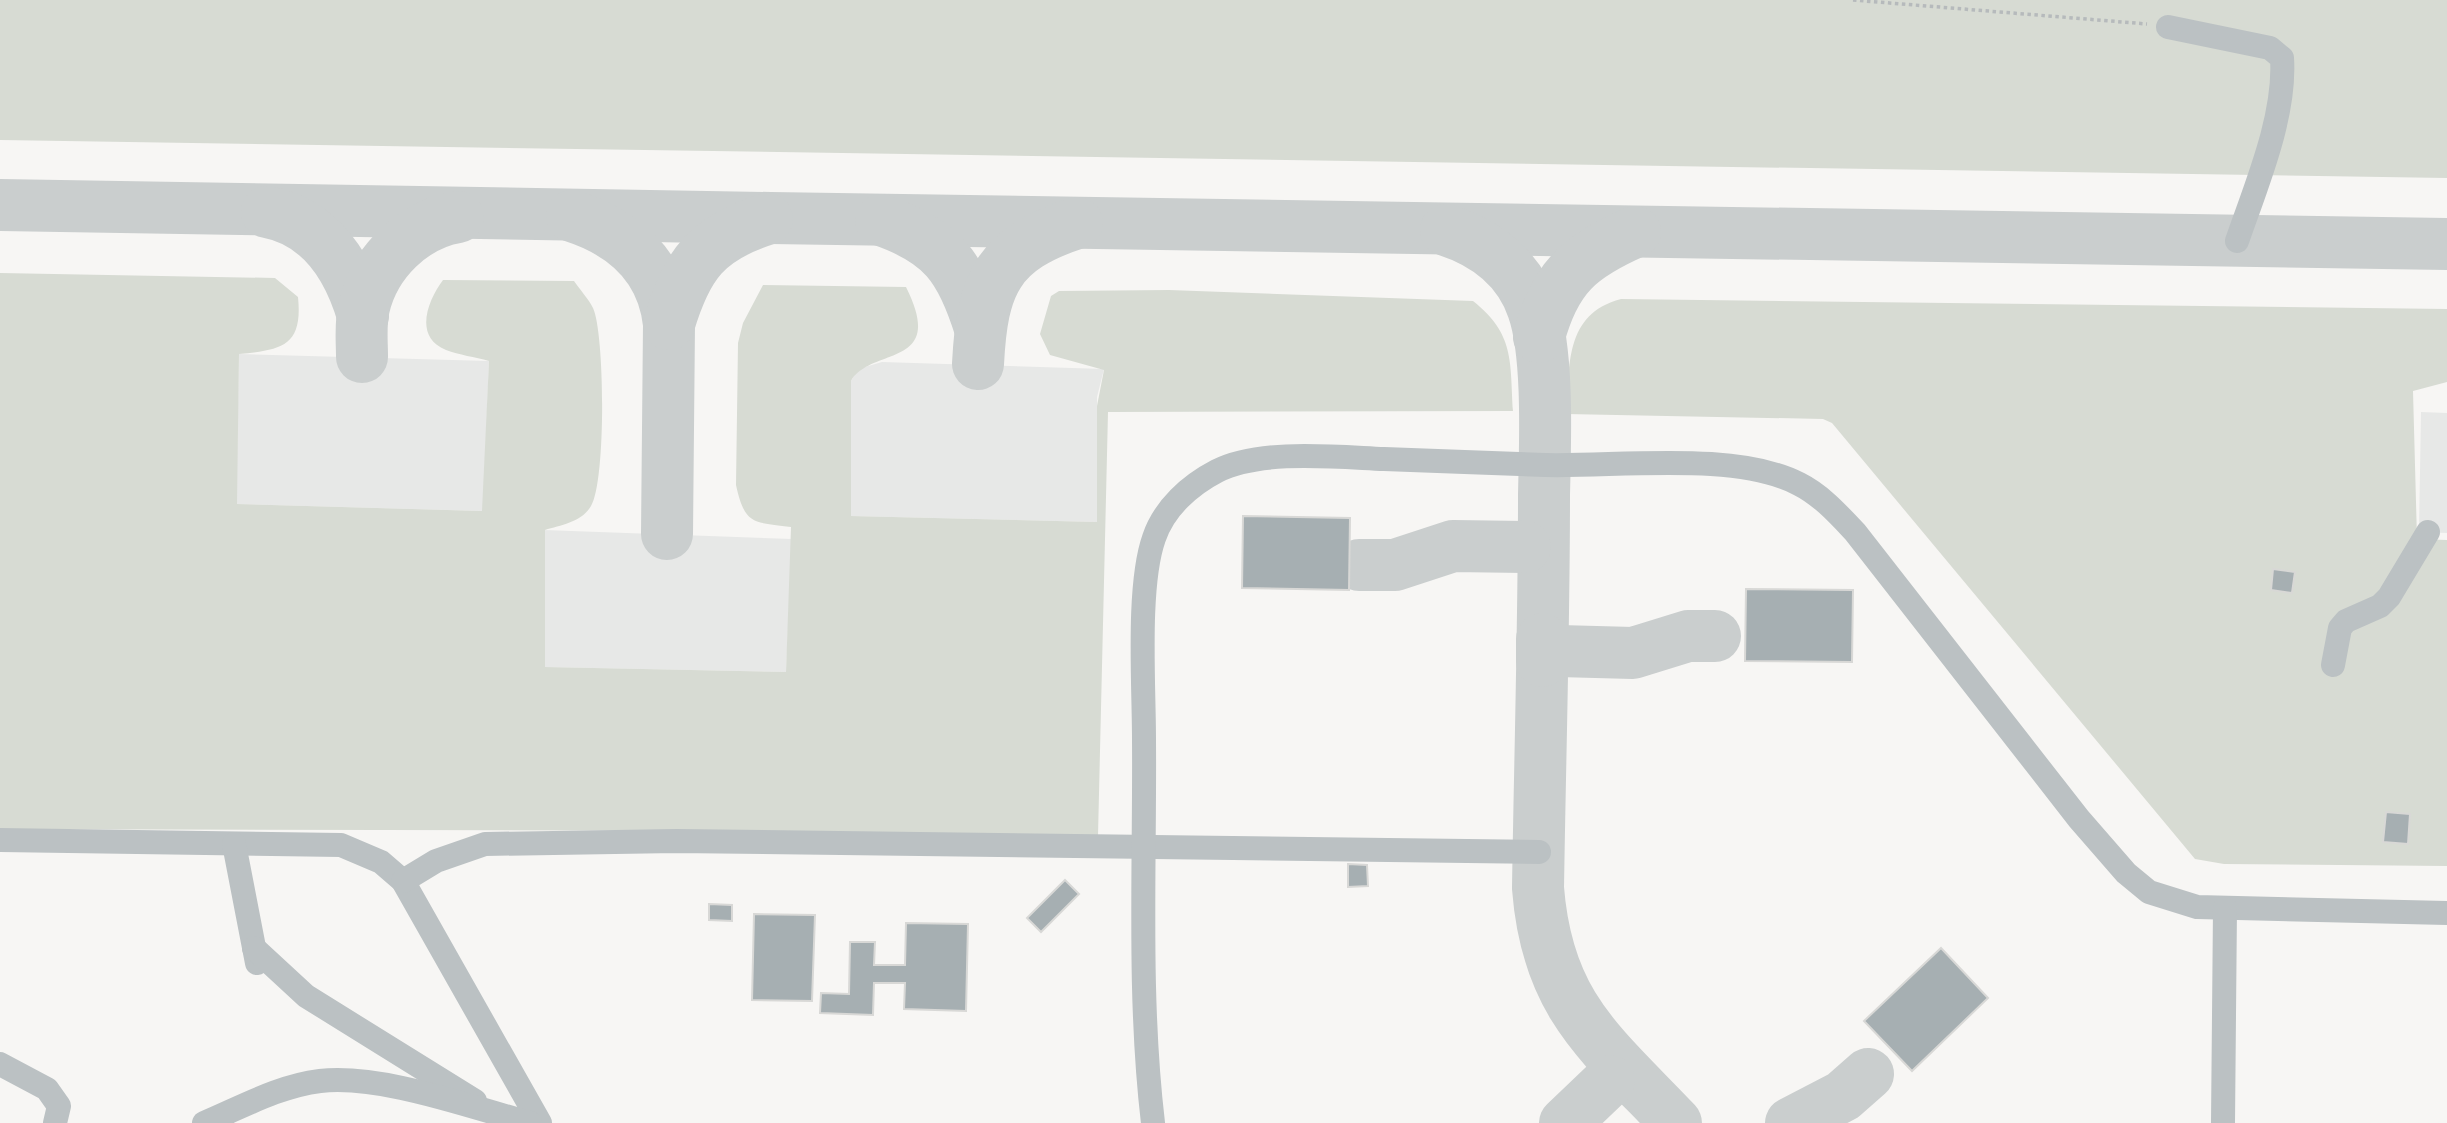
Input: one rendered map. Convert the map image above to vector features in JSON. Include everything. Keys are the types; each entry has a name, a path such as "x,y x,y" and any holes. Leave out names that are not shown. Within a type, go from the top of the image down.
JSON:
{"lane":[{"path":"2168,27 2270,48 2282,58 2284,81 2269,140 2237,241"},
{"path":"1153,1123 1144,1012 1144,675 1148,559 1154,535 1166,514 1184,492 1220,469 1256,459 1694,465 1771,472 1800,484 1827,502 1864,542 2079,819 2126,873 2149,892 2197,906 2225,908 2447,913"},
{"path":"2333,665 2340,628 2346,621 2380,606 2389,597 2428,532"},
{"path":"0,840 341,845 382,862 403,881 540,1123"},
{"path":"403,881 436,861 485,844 676,841 1539,852"},
{"path":"234,844 256,957 306,996 496,1114"},
{"path":"2223,1123 2225,908"},
{"path":"0,1064 47,1088 59,1106 55,1123"},
{"path":"204,1123 279,1091 322,1081 381,1084 530,1123"}],"path":[{"path":"1853,0 2115,19 2168,27"}],"shaded area":[{"path":"0,0 2447,0 2447,178 0,140"},
{"path":"0,273 275,278 298,297 297,326 293,336 278,347 239,354 237,504 482,511 489,361 451,352 436,344 430,336 426,318 432,298 443,280 574,281 593,308 597,323 602,376 599,469 596,492 587,511 571,522 545,530 545,667 786,672 791,527 753,520 743,508 736,485 738,343 743,323 763,285 906,287 916,313 918,331 912,344 902,352 861,370 851,381 851,516 1097,522 1097,406 1104,370 1050,355 1040,334 1051,296 1059,291 1169,290 1473,301 1497,325 1508,350 1513,411 1108,412 1098,836 800,831 0,829"},
{"path":"1621,299 2447,309 2447,382 2413,391 2417,539 2447,540 2447,866 2224,864 2195,859 1832,423 1823,419 1566,414 1570,360 1580,329 1602,306"},
{"path":"239,354 489,361 483,511 236,504"},
{"path":"882,362 1104,369 1097,397 1097,522 851,516 851,381 858,369"},
{"path":"2421,412 2447,413 2447,533 2419,532"},
{"path":"544,530 792,539 786,672 544,667"}],"building":[{"path":"1243,516 1350,518 1349,590 1242,588"},
{"path":"2273,569 2295,572 2292,593 2271,590"},
{"path":"1746,589 1853,590 1852,662 1745,661"},
{"path":"2386,812 2410,814 2408,844 2383,842"},
{"path":"1348,864 1367,865 1368,886 1348,887"},
{"path":"1065,880 1079,894 1041,932 1027,918"},
{"path":"709,904 732,905 732,921 709,920"},
{"path":"754,914 815,915 812,1001 752,1000"},
{"path":"906,923 968,924 966,1011 904,1009 905,983 874,983 873,1015 820,1013 821,993 849,994 850,942 875,942 874,965 905,965"},
{"path":"1941,948 1988,998 1912,1071 1864,1021"}],"taxiway":[{"path":"0,205 2447,244"},
{"path":"267,212 286,217 303,226 330,250 350,281 363,316"},
{"path":"572,216 609,232 638,255 659,285 665,304 669,324 667,534"},
{"path":"362,357 364,307 369,291 386,261 411,237 441,221 458,217"},
{"path":"669,324 683,285 702,256 729,235 767,219"},
{"path":"881,220 920,237 946,259 965,288 980,328"},
{"path":"978,364 984,312 999,273 1028,245 1077,223"},
{"path":"1446,230 1474,242 1510,269 1527,294 1533,309 1542,350 1545,426 1538,888 1543,928 1553,963 1566,993 1582,1019 1601,1044 1676,1123"},
{"path":"1539,337 1553,299 1572,271 1599,250 1635,232"},
{"path":"1359,565 1395,565 1453,546 1525,547"},
{"path":"1550,656 1542,661 1542,639 1559,651 1633,653 1688,636 1715,636"},
{"path":"1791,1123 1843,1096 1868,1074"},
{"path":"1565,1123 1609,1081"}]}
